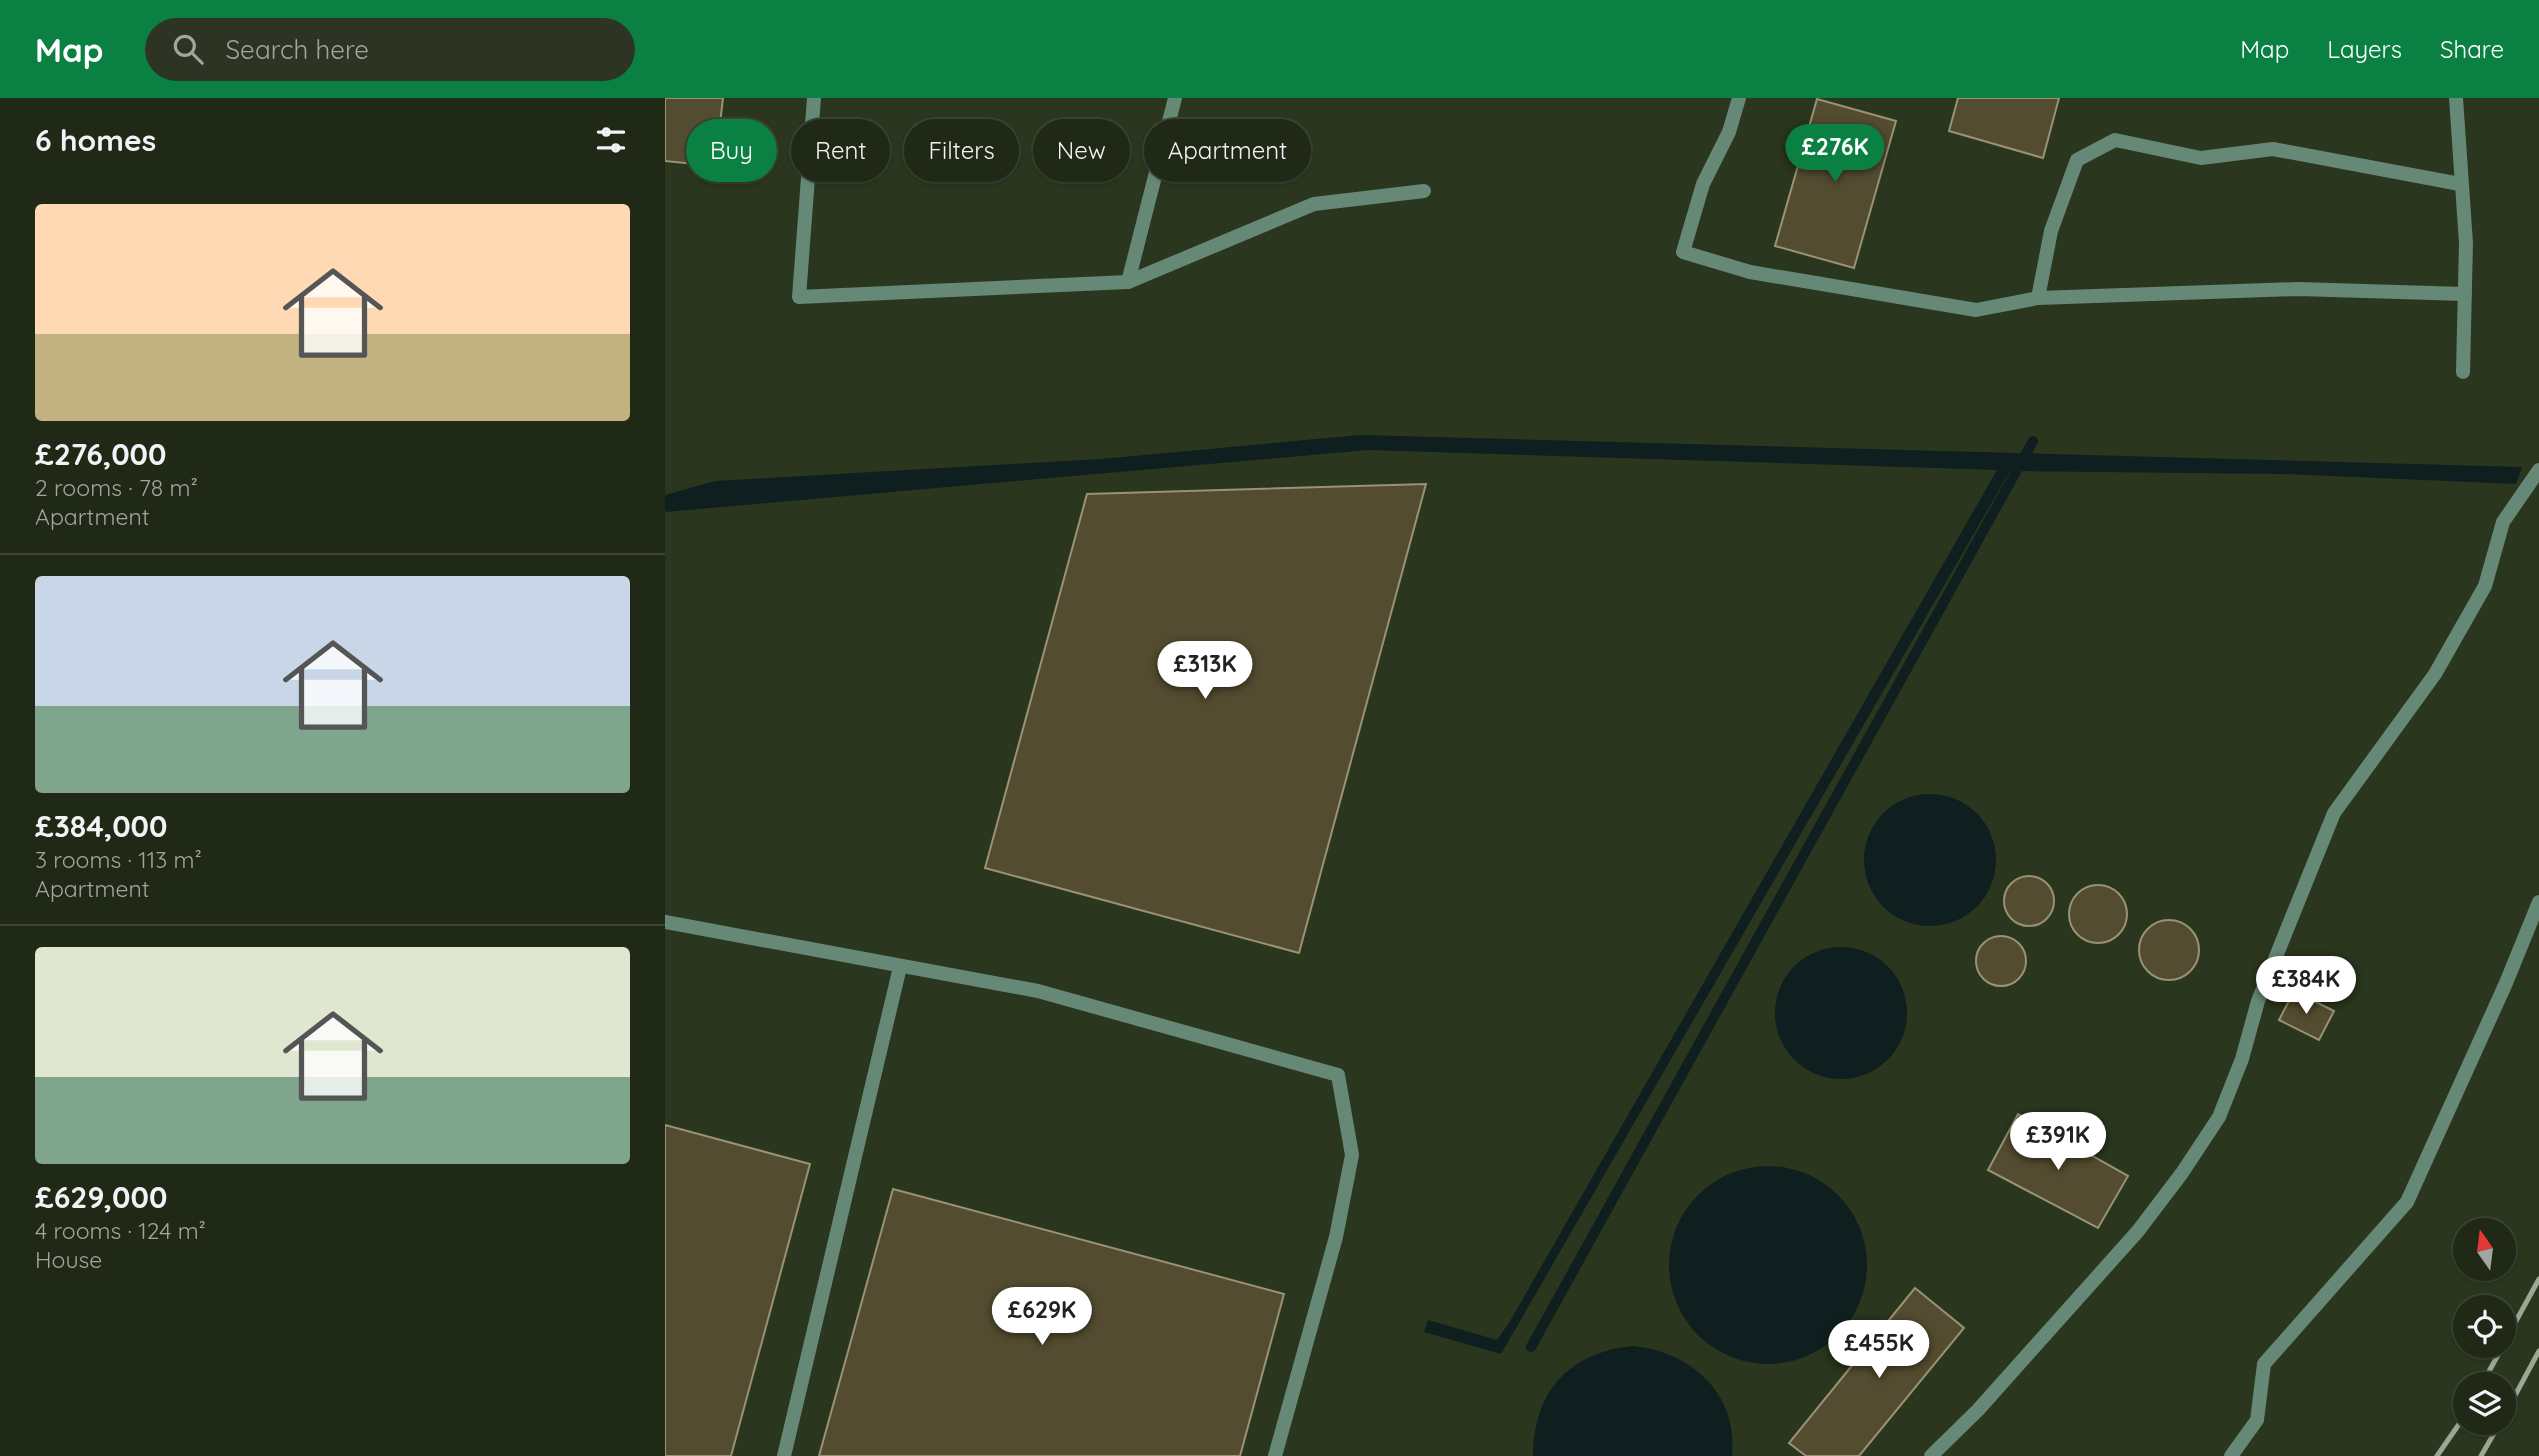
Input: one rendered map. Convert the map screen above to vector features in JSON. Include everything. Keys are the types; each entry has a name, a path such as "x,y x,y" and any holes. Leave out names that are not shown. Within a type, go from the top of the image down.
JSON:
{"lane":[{"path":"814,98 799,297 1128,282 1314,204 1424,191"},
{"path":"1128,282 1175,98"},
{"path":"1739,98 1729,132 1703,184 1683,252 1750,272 1976,310 2038,298 2298,289 2465,294"},
{"path":"2456,98 2466,243 2463,372"},
{"path":"2038,298 2051,232 2077,160 2115,140 2201,158 2273,149 2460,184"},
{"path":"1931,1456 1978,1410 2138,1231 2219,1117 2242,1059 2258,1001 2334,813 2435,674 2485,586 2503,522 2539,470"},
{"path":"2231,1456 2257,1420 2264,1364 2407,1202 2506,983 2539,902"},
{"path":"665,922 1038,991 1338,1075 1352,1155 1336,1237 1276,1456"},
{"path":"784,1456 900,967"}],"shaded area":[{"path":"1360,435 2522,467 2516,484 2284,474 2010,471 1501,1354 1424,1332 1428,1320 1497,1340 1509,1323 1997,470 1368,450 665,512 665,495 715,481 1101,459"},
{"path":"1930,794 1955,799 1976,814 1991,835 1996,860 1991,885 1976,906 1955,921 1930,926 1905,921 1884,906 1869,885 1864,860 1869,835 1884,814 1905,799"},
{"path":"1841,947 1866,952 1887,967 1902,988 1907,1013 1902,1038 1887,1059 1866,1074 1841,1079 1816,1074 1795,1059 1780,1038 1775,1013 1780,988 1795,967 1816,952"},
{"path":"1768,1166 1806,1173 1838,1195 1860,1227 1867,1265 1860,1303 1838,1335 1806,1357 1768,1364 1730,1357 1698,1335 1676,1303 1669,1265 1676,1227 1698,1195 1730,1173"},
{"path":"1633,1346 1674,1357 1707,1380 1719,1395 1727,1413 1732,1433 1732,1456 1533,1456 1540,1413 1559,1379 1590,1357"}],"building":[{"path":"665,98 723,98 721,119 686,119 686,163 665,161"},
{"path":"1958,98 2059,98 2043,158 1949,131"},
{"path":"1817,99 1896,121 1854,268 1775,246"},
{"path":"1426,484 1299,953 985,868 1087,494"},
{"path":"2029,876 2047,883 2054,901 2047,919 2029,926 2011,919 2004,901 2011,883"},
{"path":"2092,885 2104,885 2119,893 2127,908 2127,920 2119,935 2104,943 2092,943 2077,935 2069,920 2069,908 2077,893"},
{"path":"2163,920 2175,920 2191,928 2197,938 2197,962 2191,972 2175,980 2163,980 2147,972 2139,956 2139,944 2147,928"},
{"path":"2001,936 2019,943 2026,961 2019,979 2001,986 1983,979 1976,961 1983,943"},
{"path":"2294,991 2334,1011 2319,1040 2279,1020"},
{"path":"2018,1114 2128,1176 2098,1228 1988,1170"},
{"path":"665,1125 810,1164 731,1456 665,1456"},
{"path":"893,1189 1284,1294 1240,1456 819,1456"},
{"path":"1915,1288 1964,1328 1859,1456 1806,1456 1789,1443"}],"waterway":[{"path":"1531,1347 2033,441"}],"railway":[{"path":"2516,1321 2539,1279"},
{"path":"2516,1394 2539,1351"},
{"path":"2489,1372 2496,1358"},
{"path":"2437,1456 2453,1433"},
{"path":"2481,1456 2493,1435"}]}
